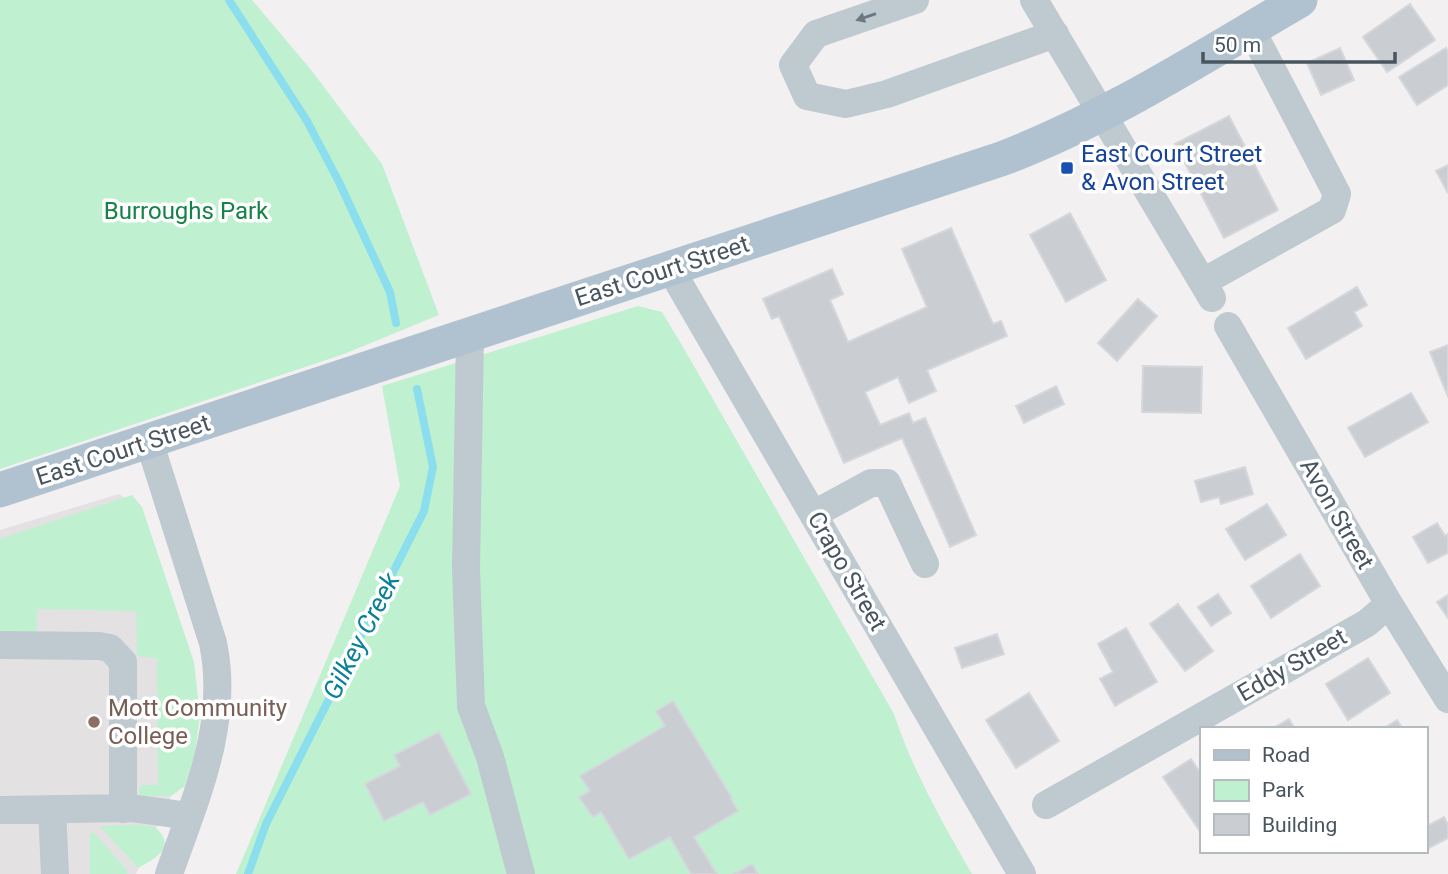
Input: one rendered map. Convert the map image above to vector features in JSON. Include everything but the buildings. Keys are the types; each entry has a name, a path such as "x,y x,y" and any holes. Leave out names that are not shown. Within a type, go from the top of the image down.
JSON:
{"main road":[{"name":"East Court Street","path":"0,491 1001,159 1051,140 1103,114 1300,0"}],"street":[{"path":"915,0 816,34 793,65 807,96 846,104 887,94 1055,34"},
{"path":"1034,0 1207,290 1332,210 1337,194 1251,29"},
{"name":"Crapo Street","path":"670,268 1022,874"},
{"name":"Avon Street","path":"1228,326 1389,604 1448,699"},
{"path":"470,335 466,569 471,706 490,757 521,874"},
{"path":"149,441 213,643 218,667 217,719 203,777 169,874"},
{"path":"814,514 870,483 887,483 925,564"},
{"name":"Eddy Street","path":"1046,805 1367,623 1389,604"},
{"path":"0,645 99,646 110,648 123,662 123,809"},
{"path":"52,809 55,874"},
{"path":"0,810 123,809 189,816"}],"shaded area":[{"name":"Mott Community College","path":"119,494 139,507 183,768 136,874 0,874 0,530"}],"green space":[{"name":"Burroughs Park","path":"0,0 252,0 312,71 382,164 439,315 344,354 0,469"},
{"path":"638,306 662,312 683,347 894,714 919,776 972,874 236,874 400,486 382,386"},
{"path":"132,495 142,507 194,662 200,715 195,753 185,786 171,796 141,796 138,789 143,785 158,785 157,658 137,656 136,611 37,609 37,636 0,635 0,539"},
{"path":"146,825 159,831 165,844 161,853 138,868 100,826"},
{"path":"90,833 94,833 128,871 127,874 90,874"}],"waterway":[{"name":"Gilkey Creek","path":"229,0 307,121 339,182 390,292 396,323"},
{"name":"Gilkey Creek","path":"248,874 266,824 424,511 433,467 417,389"}],"place":[{"name":"East Court Street & Avon Street","path":"1067,168"},
{"name":"Mott Community College","path":"94,722"}]}
